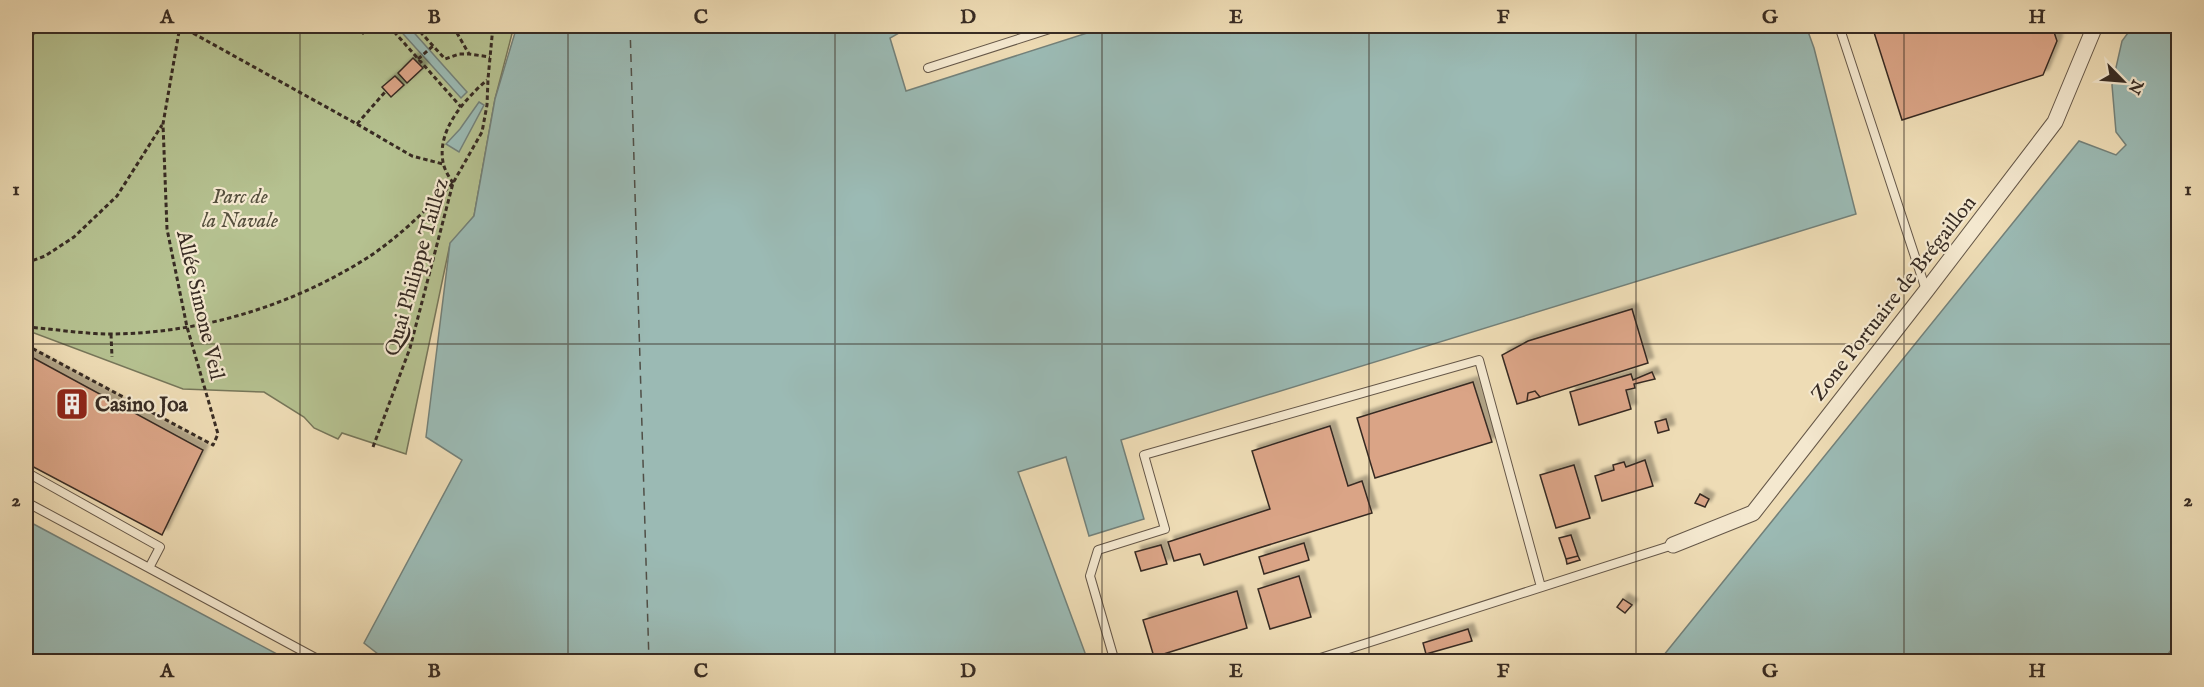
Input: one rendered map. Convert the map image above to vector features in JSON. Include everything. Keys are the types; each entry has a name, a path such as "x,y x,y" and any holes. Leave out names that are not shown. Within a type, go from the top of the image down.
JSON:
{"street":[{"name":"Zone Portuaire de Brégaillon","path":"1674,545 1753,513 2055,122 2095,26"}],"lane":[{"path":"928,68 1059,26"},
{"path":"1839,26 1926,291"},
{"path":"1115,662 1090,576 1098,550 1165,529 1144,455 1479,360 1541,587"},
{"path":"26,472 160,547 149,568"},
{"path":"26,502 323,662"},
{"path":"1308,662 1674,545"}],"path":[{"path":"179,26 412,156 443,164"},
{"name":"Allée Simone Veil","path":"26,345 213,445 218,434 187,327 167,228 163,124 179,26"},
{"path":"389,26 461,107"},
{"path":"415,26 445,59 459,54 490,57"},
{"path":"453,26 469,54"},
{"name":"Quai Philippe Taillez","path":"373,447 410,348 453,183 482,132 488,105 493,26"},
{"path":"418,59 433,46"},
{"path":"26,327 111,334 187,327 222,320 271,305 338,274 368,257 426,210 453,183 443,164 441,144 461,107 488,79"},
{"path":"357,124 385,92"},
{"path":"26,263 45,256 74,237 117,196 163,124"},
{"path":"111,334 112,357"}],"green space":[{"name":"Parc de la Navale","path":"43,26 514,26 495,99 474,216 450,244 406,454 342,433 338,439 314,428 304,417 264,392 183,389 26,330 26,42"}],"water":[{"path":"396,26 408,26 467,92 461,98"},
{"path":"517,26 906,26 906,29 890,38 906,91 1109,26 1806,26 1814,48 1856,214 1121,440 1144,519 1089,536 1066,457 1018,472 1088,661 387,661 364,643 462,460 426,437 450,243 474,216 495,99"},
{"path":"2133,26 2178,26 2178,641 2168,654 2169,661 1659,661 2079,141 2116,155 2126,145 2116,132 2112,85 2122,41"},
{"path":"479,102 484,105 459,152 446,144"},
{"path":"26,520 290,661 26,661"}],"building":[{"path":"356,26 373,26 363,34"},
{"path":"1872,26 2052,26 2057,41 2043,75 1902,120"},
{"path":"413,58 423,68 407,83 398,73"},
{"path":"395,76 404,85 391,97 382,87"},
{"path":"1632,309 1648,363 1540,397 1535,391 1528,393 1527,401 1517,404 1502,355 1528,341"},
{"name":"Casino Joa","path":"26,354 203,450 162,535 26,463"},
{"path":"1652,372 1655,379 1634,384 1635,388 1626,390 1631,409 1579,425 1570,392 1631,374 1633,380"},
{"path":"1473,382 1492,442 1375,478 1357,418"},
{"path":"1535,391 1540,397 1527,401 1528,393"},
{"path":"1666,419 1669,430 1658,433 1655,422"},
{"path":"1330,426 1348,486 1362,481 1372,513 1204,565 1200,554 1174,561 1168,542 1270,509 1252,451"},
{"path":"1645,460 1653,486 1602,501 1595,476 1614,470 1613,465 1624,462 1626,467"},
{"path":"1574,465 1590,518 1556,528 1540,475"},
{"path":"1700,494 1709,499 1705,507 1695,503"},
{"path":"1571,535 1578,556 1566,559 1559,538"},
{"path":"1304,543 1309,560 1264,574 1259,557"},
{"path":"1161,545 1167,564 1141,571 1135,552"},
{"path":"1578,556 1580,560 1567,564 1566,559"},
{"path":"1299,576 1311,617 1270,629 1258,589"},
{"path":"1237,591 1247,628 1154,657 1143,620"},
{"path":"1623,599 1632,605 1625,613 1617,607"},
{"path":"1468,629 1472,641 1426,654 1423,643"}],"ferry route":[{"path":"630,26 649,662"}],"place":[{"name":"Casino Joa","path":"72,404"}]}
